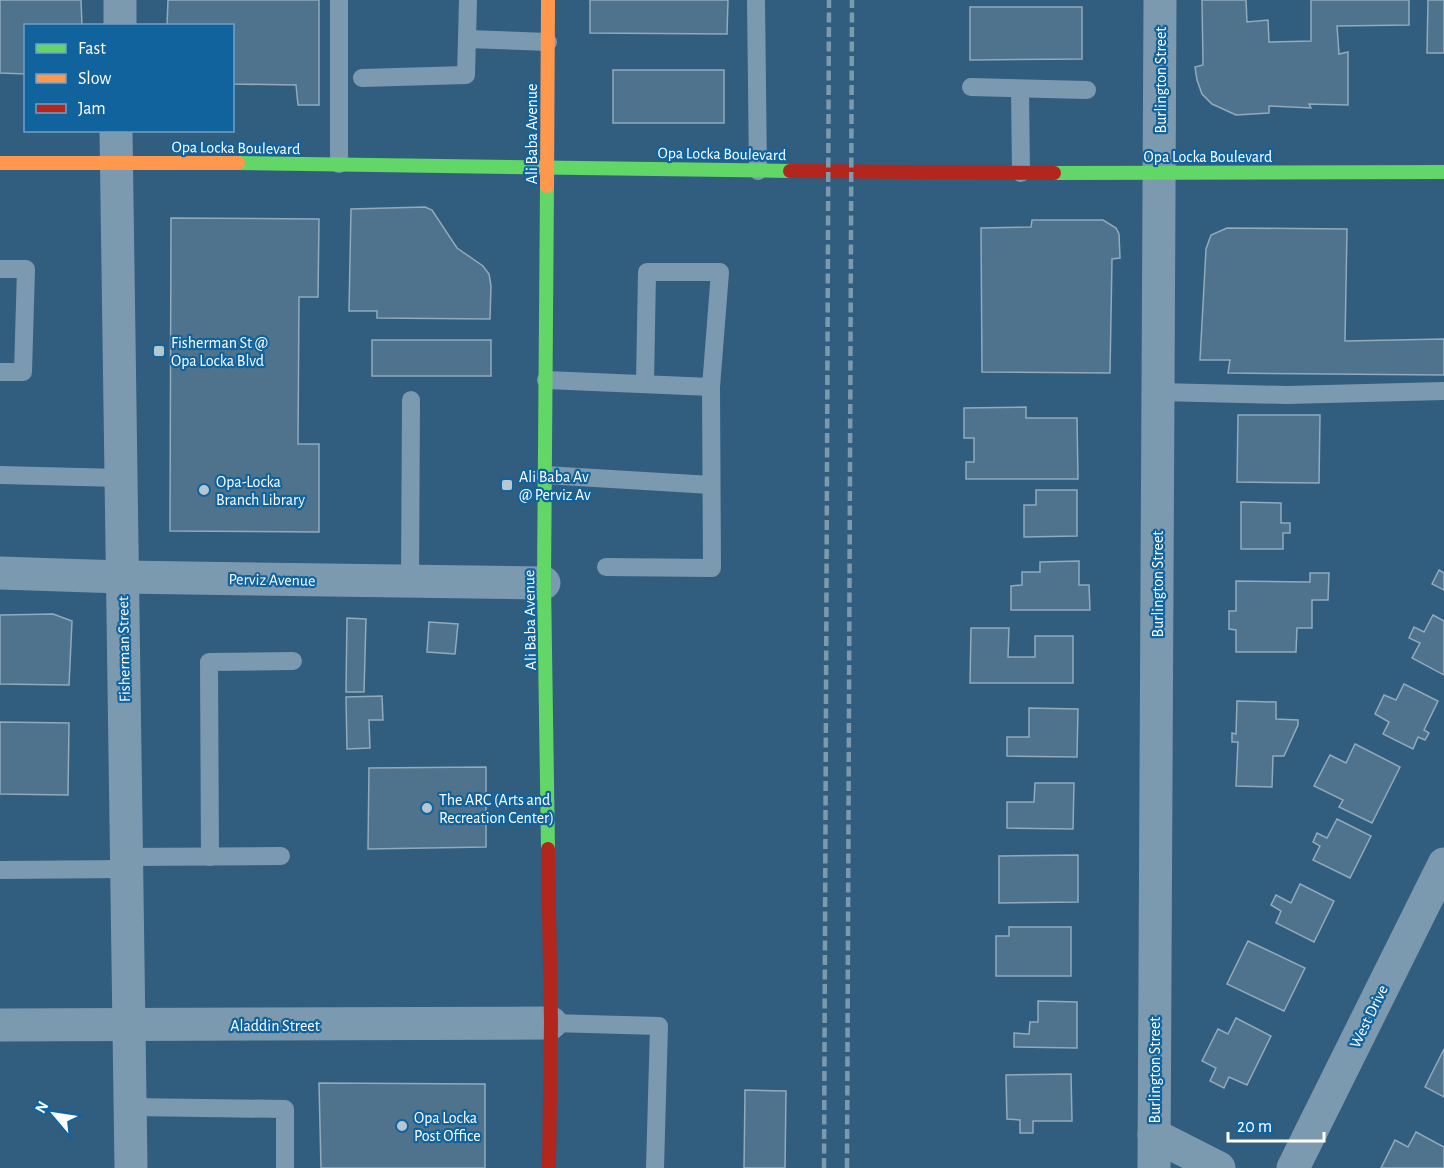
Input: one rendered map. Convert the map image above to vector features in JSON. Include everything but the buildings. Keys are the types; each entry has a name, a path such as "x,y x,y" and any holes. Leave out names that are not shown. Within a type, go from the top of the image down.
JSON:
{"street":[{"path":"120,0 120,24"},
{"name":"Ali Baba Avenue","path":"548,0 544,583 551,1023 549,1168"},
{"name":"Burlington Street","path":"1154,1168 1160,0"},
{"name":"Opa Locka Boulevard","path":"0,163 116,146 339,164 1021,173 1444,172"},
{"name":"Fisherman Street","path":"116,146 121,577 130,1026 130,1168"},
{"name":"Perviz Avenue","path":"0,573 544,583"},
{"name":"West Drive","path":"1293,1168 1444,864"},
{"name":"Aladdin Street","path":"0,1025 551,1023"},
{"path":"1154,1135 1219,1168"}],"lane":[{"path":"339,0 339,164"},
{"path":"362,78 466,75 468,0"},
{"path":"756,0 758,171"},
{"path":"467,39 548,42"},
{"path":"971,87 1087,90"},
{"path":"1020,88 1021,173"},
{"path":"0,269 26,268 23,372 0,372"},
{"path":"606,567 712,568 711,387 720,272 647,272 645,384"},
{"path":"546,380 711,387"},
{"path":"1159,392 1287,395 1444,391"},
{"path":"410,581 411,400"},
{"path":"0,475 120,478"},
{"path":"545,475 711,485"},
{"path":"210,856 209,662 293,661"},
{"path":"0,870 210,856 281,856"},
{"path":"551,1023 659,1026 655,1168"},
{"path":"130,1107 285,1109 285,1168"}],"railway":[{"path":"824,1168 829,0"},
{"path":"847,1168 852,0"}],"traffic: fast":[{"path":"238,163 790,171"},
{"path":"1054,173 1444,172"},
{"path":"547,186 544,583 548,849"}],"traffic: slow":[{"path":"547,186 548,0"},
{"path":"0,163 238,163"}],"traffic: jam":[{"path":"790,171 1054,173"},
{"path":"548,849 551,1023 549,1168"}],"place":[{"name":"Fisherman St @ Opa Locka Blvd","path":"159,351"},
{"name":"Ali Baba Av @ Perviz Av","path":"507,485"},
{"name":"Opa-Locka Branch Library","path":"204,490"},
{"name":"The ARC (Arts and Recreation Center)","path":"427,808"},
{"name":"Opa Locka Post Office","path":"402,1126"}]}
